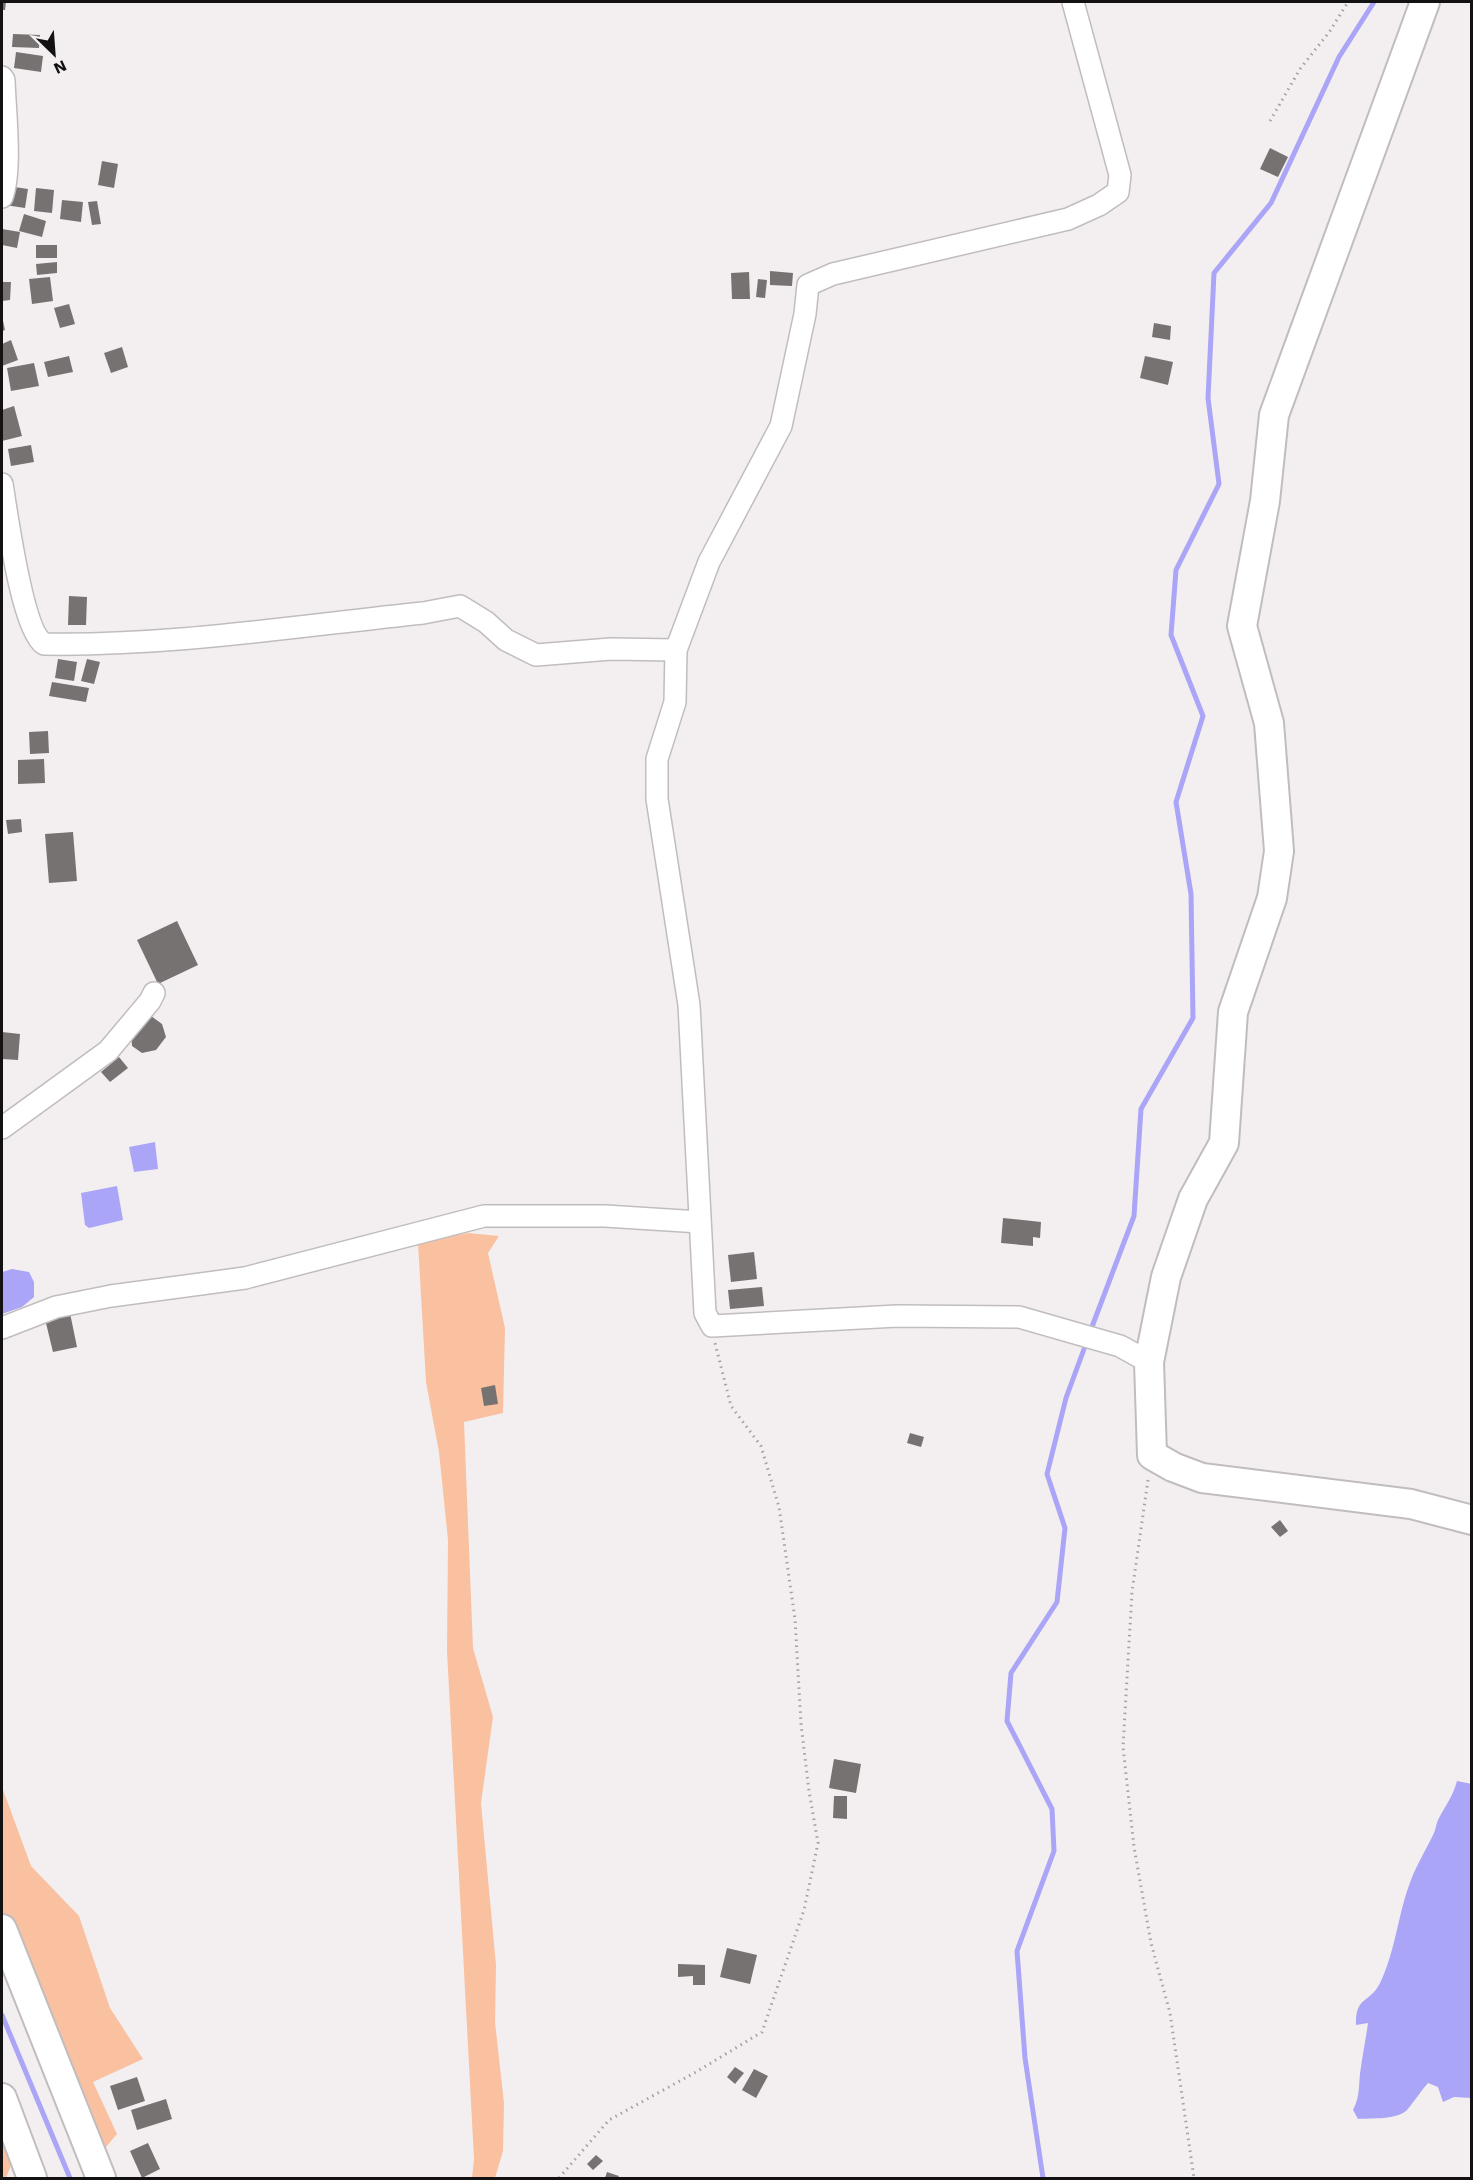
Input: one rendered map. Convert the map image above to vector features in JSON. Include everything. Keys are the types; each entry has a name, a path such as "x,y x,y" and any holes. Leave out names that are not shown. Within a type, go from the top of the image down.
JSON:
{"street":[{"path":"1073,2 1120,175 1118,192 1099,205 1068,219 833,274 808,285 805,314 781,426 709,562 676,650 675,702 657,759 657,799 689,1005 705,1313 712,1326 779,1321 1019,1317 1120,1346 1149,1362"},
{"path":"1425,2 1274,415 1265,501 1242,626 1269,723 1279,851 1272,898 1233,1012 1224,1143 1193,1199 1166,1277 1149,1362 1152,1455 1173,1467 1202,1478 1411,1504 1472,1520"},
{"path":"2,77 6,139 5,189 2,197"},
{"path":"2,484 25,608 37,639 44,644 98,645 164,641 423,613 460,606 486,622 506,640 536,655 611,649 676,650"},
{"path":"2,1128 108,1051 150,1001 154,993"},
{"path":"2,1328 56,1307 111,1296 245,1278 484,1216 605,1216 700,1222"},
{"path":"2,1929 101,2178"},
{"path":"2,2098 28,2177"}],"path":[{"path":"1270,121 1300,69 1330,31 1348,2"},
{"path":"559,2178 609,2120 762,2032 804,1910 818,1843 807,1780 801,1724 795,1619 779,1507 761,1446 731,1406 705,1313"},
{"path":"1152,1455 1132,1592 1123,1747 1134,1847 1151,1943 1170,2013 1194,2178"}],"shaded area":[{"path":"155,1142 158,1169 134,1172 129,1147"},
{"path":"117,1186 123,1220 89,1228 85,1225 81,1193"},
{"path":"468,1233 499,1236 488,1253 505,1328 503,1413 464,1422 473,1648 493,1717 481,1803 496,1965 495,2022 504,2103 503,2151 495,2178 472,2178 474,2159 447,1651 448,1540 439,1452 426,1382 418,1243"},
{"path":"12,1269 29,1272 34,1282 34,1297 22,1307 2,1314 2,1272"},
{"path":"1457,1781 1472,1784 1471,2098 1454,2097 1443,2102 1438,2087 1428,2083 1403,2113 1384,2118 1358,2119 1353,2110 1358,2094 1368,2023 1356,2025 1356,2015 1361,2004 1373,1993 1381,1981 1411,1880"},
{"path":"2,1787 31,1866 79,1916 110,2008 143,2059 93,2082 117,2134 101,2153 2,1910"},
{"path":"2,2127 14,2158 6,2178 2,2178"}],"building":[{"path":"2,2 6,2 5,10 2,10"},
{"path":"13,34 40,35 39,48 12,47"},
{"path":"16,52 43,56 41,72 14,68"},
{"path":"1270,148 1288,157 1278,177 1260,169"},
{"path":"102,161 118,164 114,188 98,185"},
{"path":"8,186 28,189 25,208 5,205"},
{"path":"36,188 54,190 52,213 34,211"},
{"path":"62,200 83,202 81,222 60,219"},
{"path":"97,201 101,224 92,225 88,202"},
{"path":"24,214 46,221 42,237 19,231"},
{"path":"2,229 20,232 17,248 2,245"},
{"path":"36,245 57,245 57,258 36,258"},
{"path":"57,262 57,273 37,275 36,264"},
{"path":"770,271 793,273 792,286 770,285"},
{"path":"749,272 750,299 732,299 731,273"},
{"path":"50,277 53,301 32,304 29,279"},
{"path":"758,279 767,280 765,298 756,297"},
{"path":"2,282 11,282 10,300 2,301"},
{"path":"69,304 75,324 60,328 54,308"},
{"path":"1154,323 1171,326 1170,340 1152,337"},
{"path":"11,340 18,360 2,366 2,344"},
{"path":"122,347 128,367 111,373 104,353"},
{"path":"69,356 73,372 48,377 44,362"},
{"path":"1145,356 1173,362 1168,385 1140,378"},
{"path":"34,363 39,386 11,391 7,368"},
{"path":"14,406 22,436 2,441 2,410"},
{"path":"31,445 34,462 11,466 8,449"},
{"path":"69,596 87,597 86,625 68,625"},
{"path":"58,659 77,662 74,681 55,678"},
{"path":"87,659 100,662 94,684 81,681"},
{"path":"52,682 89,688 86,702 49,696"},
{"path":"48,731 49,753 30,754 29,732"},
{"path":"44,759 45,783 18,784 18,760"},
{"path":"21,819 22,832 8,834 6,820"},
{"path":"73,832 77,881 49,883 45,834"},
{"path":"177,921 198,965 158,984 137,940"},
{"path":"151,1016 162,1024 166,1037 156,1050 142,1053 132,1046 131,1029"},
{"path":"2,1032 20,1034 18,1060 2,1059"},
{"path":"119,1057 128,1068 110,1082 101,1072"},
{"path":"1003,1218 1041,1222 1040,1238 1033,1237 1033,1246 1001,1243"},
{"path":"754,1252 757,1279 731,1282 728,1255"},
{"path":"762,1287 764,1306 730,1309 728,1290"},
{"path":"70,1313 77,1347 53,1352 45,1319"},
{"path":"495,1385 498,1404 484,1406 481,1388"},
{"path":"910,1433 924,1437 921,1447 907,1443"},
{"path":"1280,1520 1288,1531 1280,1537 1271,1527"},
{"path":"834,1759 861,1764 856,1793 829,1788"},
{"path":"834,1796 847,1796 847,1819 833,1818"},
{"path":"727,1948 757,1955 750,1984 720,1977"},
{"path":"678,1964 705,1965 705,1985 693,1985 693,1976 678,1977"},
{"path":"735,2067 744,2073 735,2084 727,2077"},
{"path":"754,2069 768,2076 756,2098 742,2090"},
{"path":"137,2077 145,2101 118,2110 110,2086"},
{"path":"166,2099 172,2119 137,2130 131,2110"},
{"path":"148,2143 160,2169 142,2178 130,2151"},
{"path":"596,2155 603,2161 593,2170 587,2164"},
{"path":"607,2172 619,2176 618,2178 605,2178"}],"waterway":[{"path":"1090,1332 1134,1216 1141,1109 1193,1018 1191,894 1176,802 1203,716 1171,635 1176,570 1219,484 1208,398 1214,273 1271,203 1339,57 1374,2"},
{"path":"1043,2178 1025,2058 1017,1951 1054,1851 1052,1809 1007,1721 1011,1673 1057,1602 1065,1528 1047,1474 1066,1398 1087,1341"},
{"path":"2,2015 70,2178"}]}
